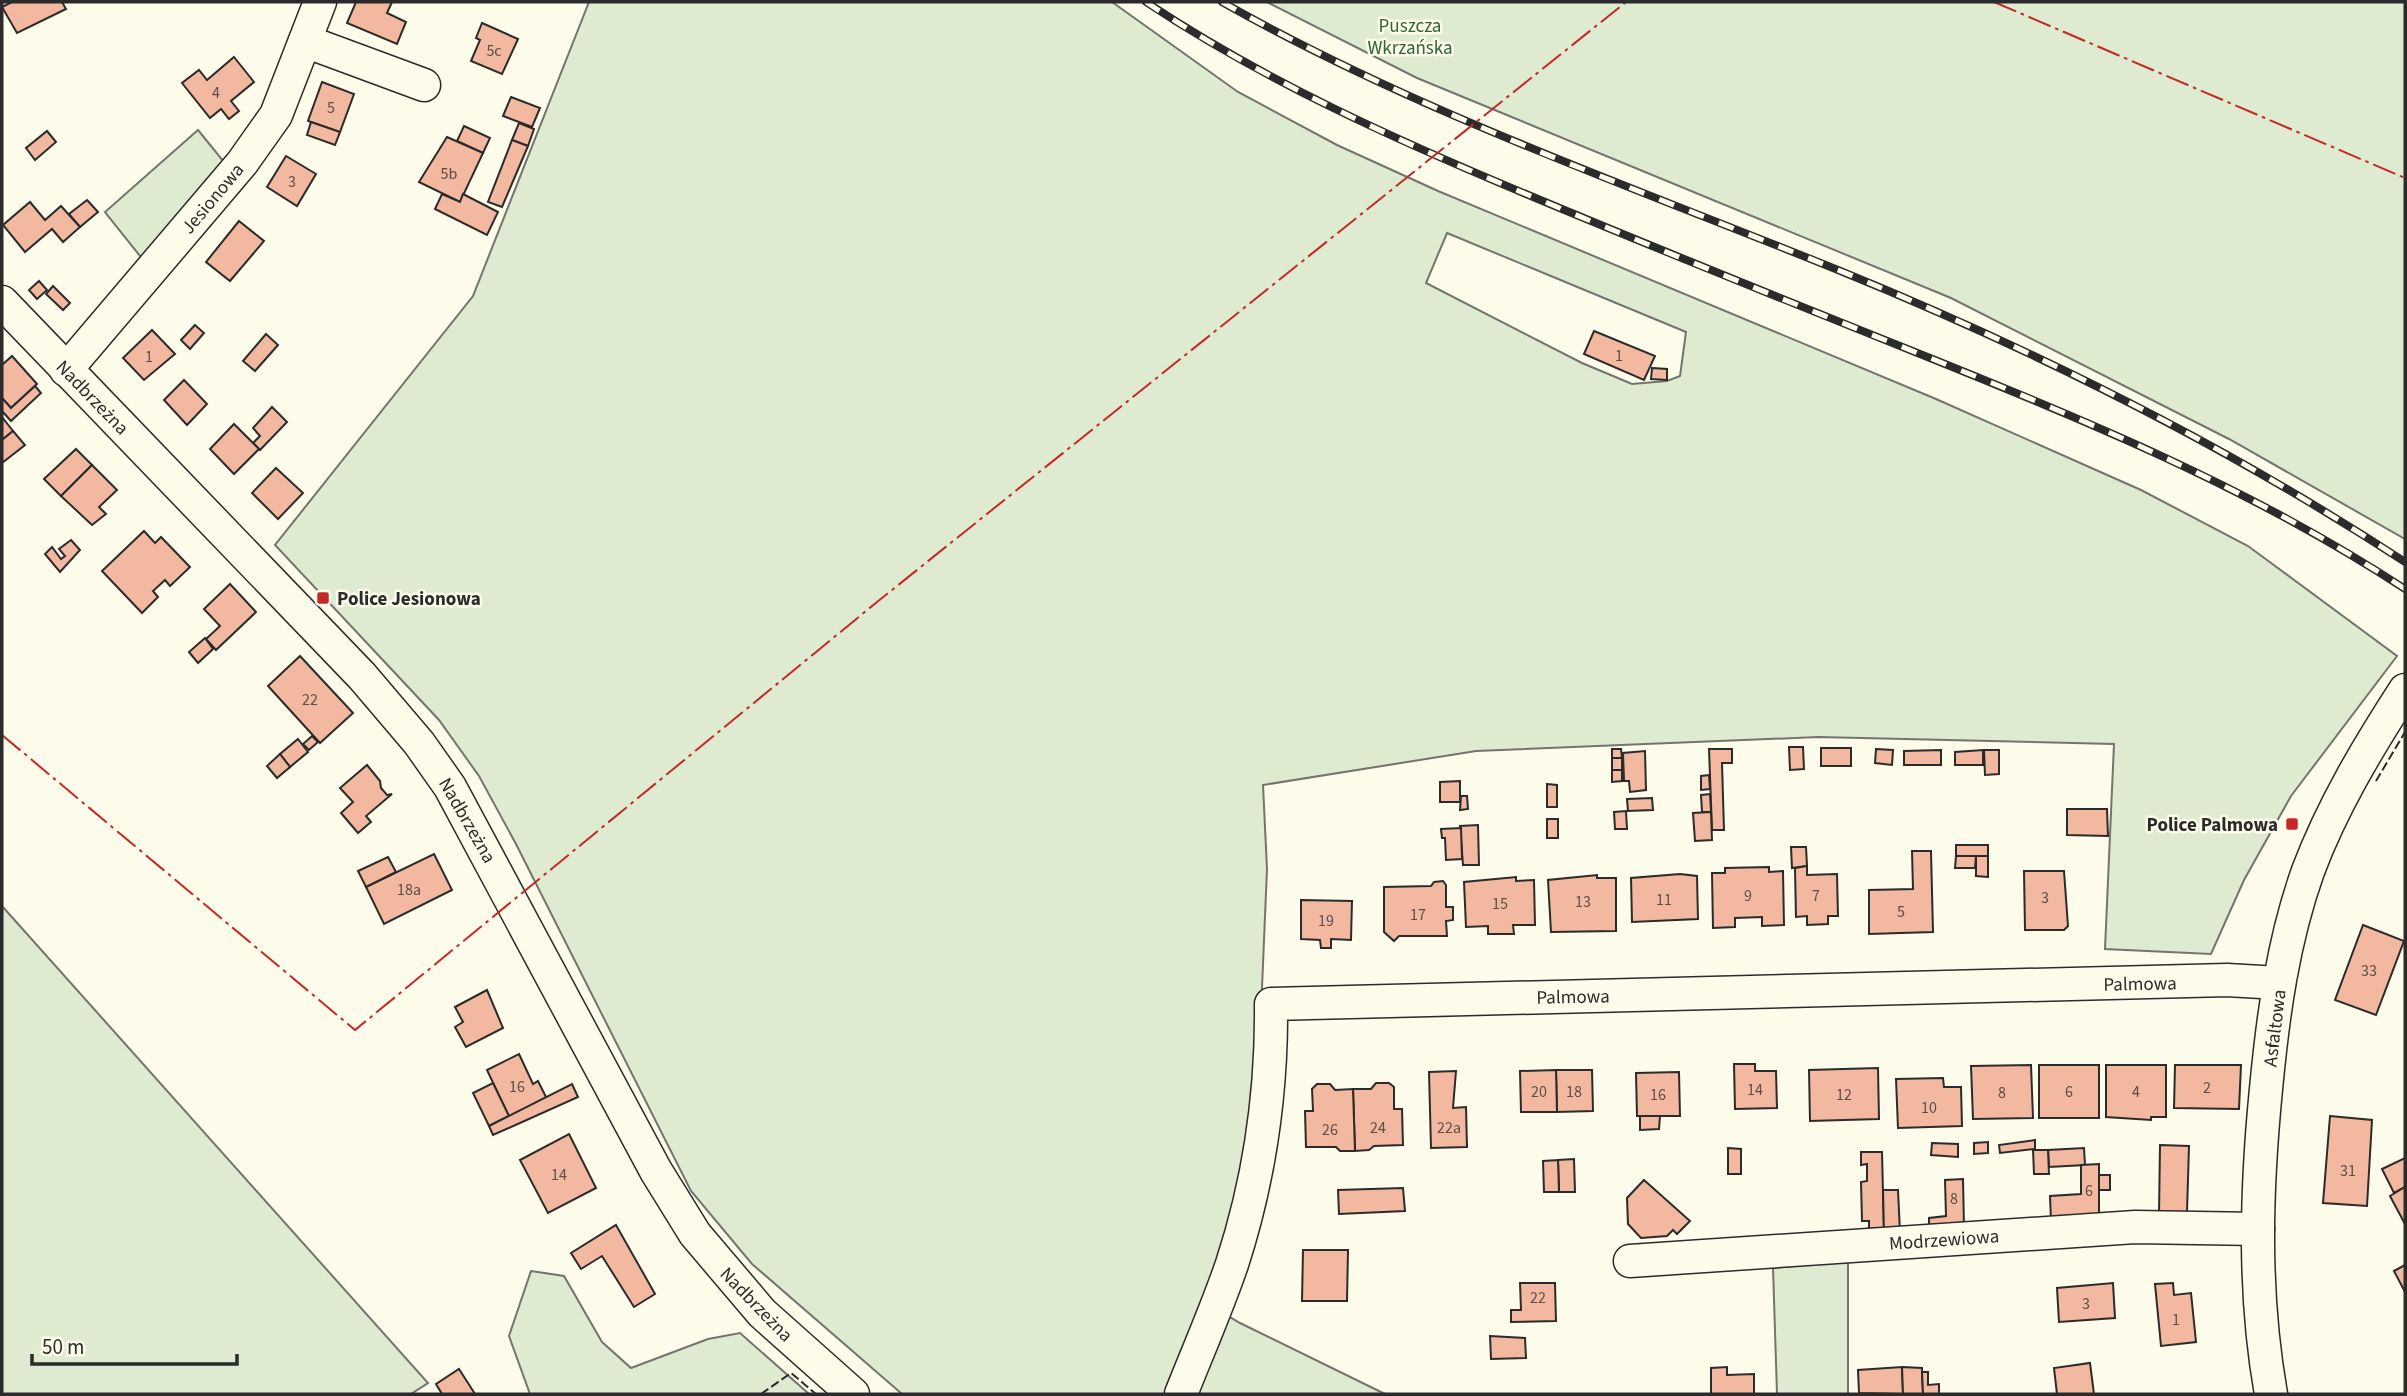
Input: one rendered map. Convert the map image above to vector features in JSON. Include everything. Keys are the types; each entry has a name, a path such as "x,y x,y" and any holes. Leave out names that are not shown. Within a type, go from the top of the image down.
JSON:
{"street":[{"name":"Jesionowa","path":"66,370 242,163 276,115 320,2"},
{"path":"305,41 424,85"},
{"name":"Nadbrzeżna","path":"2,302 362,676 434,763 498,873 656,1171 695,1234 762,1313 853,1394"},
{"name":"Asfaltowa","path":"2271,1394 2261,1320 2258,1229 2263,1119 2279,983 2294,916 2325,830 2405,690"},
{"name":"Palmowa","path":"1181,1394 1231,1267 1249,1199 1267,1095 1271,1004 2227,981 2279,983"},
{"name":"Modrzewiowa","path":"1630,1261 2135,1227 2258,1229"}],"green space":[{"path":"589,2 1112,2 1238,92 1337,145 1438,191 1936,399 2141,490 2248,546 2397,656 2291,796 2244,880 2211,954 2105,949 2114,744 1818,737 1476,751 1263,785 1267,869 1262,988 1241,1202 1205,1302 1240,1323 1385,1394 902,1394 752,1264 691,1191 479,776 439,720 275,545 473,296","holes":["1447,233 1686,332 1680,376 1667,381 1632,384 1582,363 1426,283"]},
{"name":"Puszcza Wkrzańska","path":"1267,2 2405,2 2405,539 2229,439 1951,298 1417,78"},
{"path":"198,130 224,162 144,261 105,212"},
{"path":"2,906 428,1383 411,1394 2,1394"},
{"path":"1848,1261 1848,1394 1777,1394 1773,1268"},
{"path":"531,1271 564,1276 602,1342 631,1368 708,1339 740,1333 809,1394 530,1394 509,1336"}],"building":[{"path":"12,2 62,2 66,9 17,33 2,7"},
{"path":"356,2 392,2 387,13 406,22 397,44 347,23"},
{"path":"482,23 518,39 502,74 471,61 480,40 476,38"},
{"path":"234,57 254,82 231,101 239,111 229,119 221,109 210,118 182,83 199,70 207,80"},
{"path":"322,82 354,94 340,132 308,121"},
{"path":"511,97 540,108 532,127 503,116"},
{"path":"311,122 340,132 335,145 307,135"},
{"path":"519,123 534,129 528,146 512,140"},
{"path":"464,126 490,138 483,153 457,141"},
{"path":"47,131 56,142 35,160 26,148"},
{"path":"447,137 483,153 460,202 419,182"},
{"path":"512,140 528,146 502,207 488,202"},
{"path":"286,156 316,174 297,206 267,187"},
{"path":"442,194 460,202 463,194 498,212 487,235 435,209"},
{"path":"87,200 98,212 80,227 69,214"},
{"path":"30,202 45,220 61,206 80,227 63,242 52,229 25,252 3,225"},
{"path":"239,221 264,241 230,281 206,262"},
{"path":"39,281 47,290 37,299 29,290"},
{"path":"53,286 70,303 63,310 46,294"},
{"path":"195,325 204,333 190,349 181,340"},
{"path":"152,330 175,354 144,380 123,358"},
{"path":"1594,331 1655,356 1644,380 1584,354"},
{"path":"266,334 278,345 255,371 243,361"},
{"path":"12,356 37,384 11,408 2,398 2,365"},
{"path":"1652,368 1667,369 1667,380 1651,379"},
{"path":"184,380 207,404 187,425 164,400"},
{"path":"35,386 41,393 11,421 2,411 2,398 11,408"},
{"path":"272,407 287,422 260,450 253,443 260,436 253,428"},
{"path":"2,417 13,431 2,440"},
{"path":"234,424 259,449 234,474 210,449"},
{"path":"13,431 25,445 2,463 2,440"},
{"path":"76,449 92,465 61,496 44,479"},
{"path":"92,465 117,490 99,507 106,514 92,525 61,496"},
{"path":"276,468 303,493 278,519 252,493"},
{"path":"144,531 155,543 161,537 190,567 170,586 165,580 153,591 158,597 142,613 102,571"},
{"path":"71,540 80,550 60,572 45,554 52,547 61,559 65,556 59,549"},
{"path":"230,584 256,612 216,650 206,639 220,626 204,609"},
{"path":"205,638 213,649 198,663 189,652"},
{"path":"300,656 353,713 320,743 268,686"},
{"path":"312,736 318,742 309,750 303,744"},
{"path":"298,739 308,752 290,767 280,754"},
{"path":"1789,747 1803,747 1804,769 1790,770"},
{"path":"1821,748 1851,748 1851,766 1821,766"},
{"path":"1612,749 1621,749 1622,758 1612,758"},
{"path":"1709,749 1732,749 1732,763 1722,763 1724,830 1712,830"},
{"path":"1876,749 1893,750 1892,765 1875,763"},
{"path":"1941,750 1941,765 1904,765 1904,751"},
{"path":"1983,750 1983,765 1955,765 1955,752"},
{"path":"1984,750 1999,750 1999,774 1985,775"},
{"path":"1645,751 1646,790 1630,792 1629,781 1624,781 1623,753"},
{"path":"280,754 290,767 277,778 267,766"},
{"path":"1612,758 1622,758 1622,770 1612,770"},
{"path":"367,765 387,795 392,794 366,816 371,822 358,833 341,813 353,802 340,788"},
{"path":"1612,770 1622,770 1622,781 1612,782"},
{"path":"1709,775 1710,789 1701,790 1701,776"},
{"path":"1460,781 1460,802 1440,802 1440,782"},
{"path":"1547,784 1557,785 1557,807 1547,807"},
{"path":"1710,794 1711,812 1702,812 1701,795"},
{"path":"1461,796 1467,796 1468,809 1460,810"},
{"path":"1652,798 1653,810 1628,811 1627,799"},
{"path":"2067,809 2107,809 2108,836 2067,835"},
{"path":"1626,811 1627,829 1615,829 1614,812"},
{"path":"1711,812 1712,840 1695,841 1693,813"},
{"path":"1547,819 1558,819 1558,838 1547,838"},
{"path":"1478,825 1479,865 1463,865 1460,826"},
{"path":"1461,828 1462,859 1446,860 1445,838 1442,838 1441,829"},
{"path":"1956,845 1988,845 1988,856 1956,856"},
{"path":"1791,847 1806,847 1807,866 1792,868"},
{"path":"1912,851 1931,851 1933,932 1869,934 1869,890 1913,889"},
{"path":"434,854 452,890 384,924 366,887"},
{"path":"1956,856 1976,856 1975,868 1955,868"},
{"path":"1976,856 1988,856 1988,877 1976,876"},
{"path":"388,857 396,872 366,887 358,871"},
{"path":"1807,866 1807,875 1837,874 1838,916 1828,916 1828,924 1807,925 1807,916 1796,917 1795,868"},
{"path":"1769,867 1769,872 1783,871 1784,925 1762,926 1762,917 1735,918 1735,927 1713,928 1712,873 1725,873 1725,868"},
{"path":"2024,871 2064,871 2068,926 2064,930 2025,930"},
{"path":"1680,874 1697,876 1698,919 1632,922 1631,878"},
{"path":"1597,875 1597,878 1616,878 1616,931 1551,932 1548,880"},
{"path":"1516,877 1516,881 1534,880 1535,925 1513,925 1514,934 1488,934 1488,926 1466,927 1464,882"},
{"path":"1443,881 1446,885 1446,907 1453,907 1453,920 1446,921 1447,936 1399,936 1394,941 1384,932 1384,887 1431,886 1434,882"},
{"path":"1301,900 1352,901 1351,940 1331,939 1331,948 1321,948 1320,940 1301,939"},
{"path":"2363,925 2404,941 2376,1015 2335,1000"},
{"path":"487,990 503,1028 466,1047 455,1027 463,1022 455,1007"},
{"path":"519,1054 533,1084 538,1081 547,1099 509,1117 487,1070"},
{"path":"1734,1064 1755,1064 1755,1071 1776,1071 1777,1108 1735,1109"},
{"path":"2031,1065 2033,1118 1973,1119 1971,1066"},
{"path":"2039,1065 2099,1065 2099,1118 2039,1118"},
{"path":"2106,1065 2166,1065 2166,1117 2151,1117 2151,1120 2106,1117"},
{"path":"2175,1065 2241,1065 2239,1109 2174,1108"},
{"path":"1878,1068 1879,1119 1810,1121 1809,1070"},
{"path":"1556,1070 1592,1070 1593,1111 1557,1112"},
{"path":"1556,1070 1557,1112 1521,1112 1520,1071"},
{"path":"1456,1071 1453,1108 1466,1107 1467,1147 1431,1148 1429,1072"},
{"path":"1679,1072 1680,1116 1637,1116 1636,1073"},
{"path":"1943,1078 1944,1087 1961,1087 1962,1126 1898,1128 1896,1079"},
{"path":"493,1083 509,1116 489,1126 473,1093"},
{"path":"1376,1083 1389,1083 1394,1087 1394,1109 1402,1109 1403,1145 1374,1146 1369,1150 1355,1151 1353,1089 1371,1089"},
{"path":"572,1084 578,1097 493,1135 489,1126"},
{"path":"1317,1084 1330,1084 1335,1090 1353,1089 1355,1151 1340,1151 1336,1147 1306,1147 1305,1111 1313,1111 1312,1089"},
{"path":"1640,1116 1660,1116 1659,1129 1640,1130"},
{"path":"2330,1116 2372,1120 2367,1206 2323,1203"},
{"path":"569,1134 596,1188 548,1213 520,1160"},
{"path":"2035,1140 2035,1149 2000,1153 1999,1145"},
{"path":"1988,1142 1988,1153 1974,1154 1974,1143"},
{"path":"1932,1143 1958,1144 1958,1157 1931,1155"},
{"path":"2160,1145 2189,1146 2187,1212 2159,1214"},
{"path":"1728,1148 1741,1149 1741,1174 1728,1174"},
{"path":"2084,1148 2085,1165 2049,1167 2048,1150"},
{"path":"2033,1150 2048,1150 2049,1174 2034,1174"},
{"path":"1861,1152 1882,1152 1884,1233 1869,1233 1869,1221 1862,1221 1861,1182 1867,1181 1867,1164 1861,1165"},
{"path":"2405,1158 2405,1187 2394,1193 2382,1169"},
{"path":"1574,1159 1575,1192 1559,1192 1558,1160"},
{"path":"1558,1160 1559,1192 1544,1192 1543,1161"},
{"path":"2099,1164 2099,1218 2051,1221 2050,1196 2081,1194 2081,1165"},
{"path":"2099,1175 2110,1175 2110,1190 2099,1190"},
{"path":"1963,1179 1964,1227 1929,1229 1929,1218 1946,1216 1945,1180"},
{"path":"1644,1180 1690,1221 1677,1234 1673,1230 1667,1236 1641,1238 1628,1224 1627,1198"},
{"path":"2405,1187 2405,1224 2390,1196"},
{"path":"1403,1188 1405,1211 1339,1214 1338,1190"},
{"path":"1883,1190 1898,1190 1900,1232 1884,1233"},
{"path":"616,1225 655,1294 634,1307 602,1256 581,1269 571,1253"},
{"path":"1303,1250 1348,1250 1347,1301 1302,1301"},
{"path":"2405,1265 2405,1292 2394,1271"},
{"path":"1520,1283 1555,1283 1556,1321 1511,1322 1511,1310 1521,1310"},
{"path":"2113,1283 2115,1318 2059,1322 2057,1288"},
{"path":"2173,1283 2174,1295 2191,1293 2196,1342 2161,1346 2155,1284"},
{"path":"1490,1336 1525,1338 1526,1358 1491,1359"},
{"path":"2090,1363 2094,1394 2057,1394 2054,1368"},
{"path":"1727,1367 1727,1375 1754,1374 1754,1394 1711,1394 1711,1368"},
{"path":"1902,1367 1903,1394 1859,1393 1858,1370"},
{"path":"1902,1367 1922,1368 1923,1394 1903,1394"},
{"path":"459,1369 475,1394 442,1394 436,1384"},
{"path":"1922,1372 1928,1372 1928,1385 1939,1384 1939,1394 1923,1394"}],"railway":[{"path":"1146,2 1237,58 1331,107 1428,152 2041,403 2166,458 2288,519 2405,589"},
{"path":"1222,2 1296,42 1448,113 1838,270 2057,367 2269,478 2405,562"}],"fence":[{"path":"2376,781 2405,732"},
{"path":"761,1394 791,1373 816,1394"}],"power":[{"path":"2,735 355,1030 877,602 1626,2"},
{"path":"1994,2 2405,178"}],"place":[{"name":"Police Jesionowa","path":"323,598"},
{"name":"Police Palmowa","path":"2292,824"}]}
